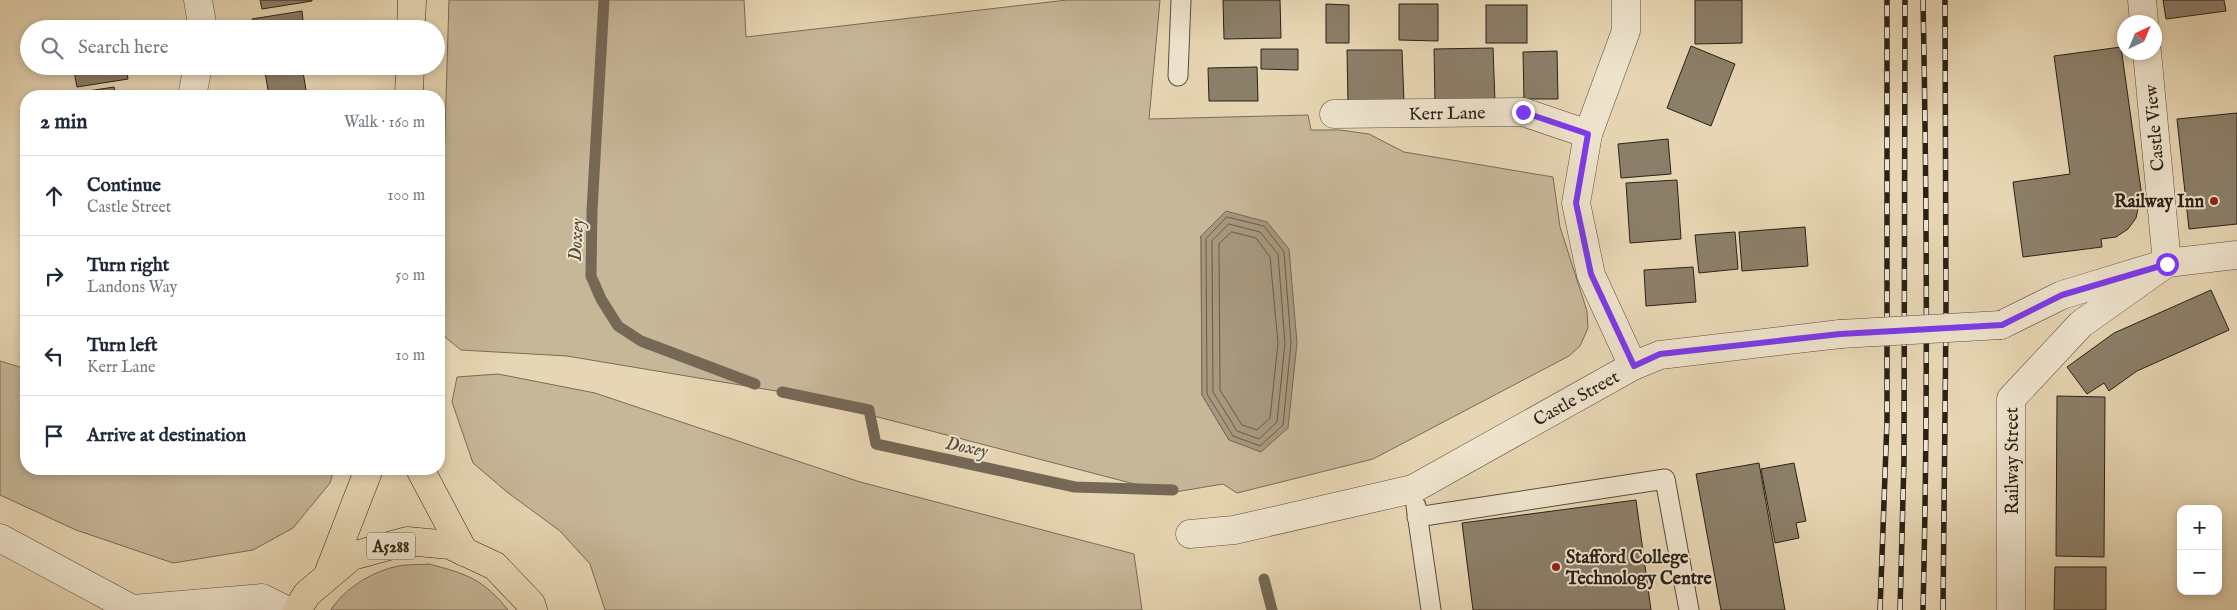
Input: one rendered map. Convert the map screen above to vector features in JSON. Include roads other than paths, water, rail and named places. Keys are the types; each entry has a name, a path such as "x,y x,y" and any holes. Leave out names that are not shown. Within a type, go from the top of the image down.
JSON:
{"main road":[{"path":"411,20 412,0"},
{"path":"409,90 410,75"},
{"name":"A5288","path":"326,578 367,475"},
{"path":"423,475 464,552"},
{"name":"A5288","path":"296,610 307,594 352,556 407,541 450,546 495,566 530,604 533,610"}],"street":[{"path":"198,0 201,20"},
{"path":"1626,0 1626,31 1588,134 1576,203 1591,274 1634,366"},
{"path":"2142,0 2143,15"},
{"name":"Castle View","path":"2148,60 2167,264"},
{"path":"193,90 196,75"},
{"name":"Kerr Lane","path":"1334,114 1523,112 1588,134"},
{"name":"Castle Street","path":"1190,534 1234,530 1413,490 1634,366 1660,354 1840,334 2002,325 2062,295 2167,264 2236,261"},
{"name":"Railway Street","path":"2012,610 2011,399 2081,324 2167,264"},
{"path":"0,538 133,610 262,598 286,610"}],"lane":[{"path":"1178,76 1181,0"},
{"path":"1418,517 1665,479 1689,610"},
{"path":"1413,490 1431,610"}],"water":[{"path":"1226,211 1267,222 1289,249 1297,343 1288,428 1261,452 1229,440 1202,395 1201,236"}],"waterway":[{"name":"Doxey","path":"604,0 592,210 591,276 601,299 618,326 641,341 755,384"},
{"name":"Doxey","path":"782,392 869,410 876,444 1075,487 1173,490"},
{"name":"Doxey","path":"1264,579 1272,610"}],"railway":[{"path":"1880,610 1887,421 1887,0"},
{"path":"1900,610 1904,460 1905,0"},
{"path":"1923,0 1926,305 1926,458 1923,610"},
{"path":"1943,610 1946,315 1945,0"}],"place":[{"name":"Railway Inn","path":"2214,201"},
{"name":"Stafford College Technology Centre","path":"1556,567"}]}
